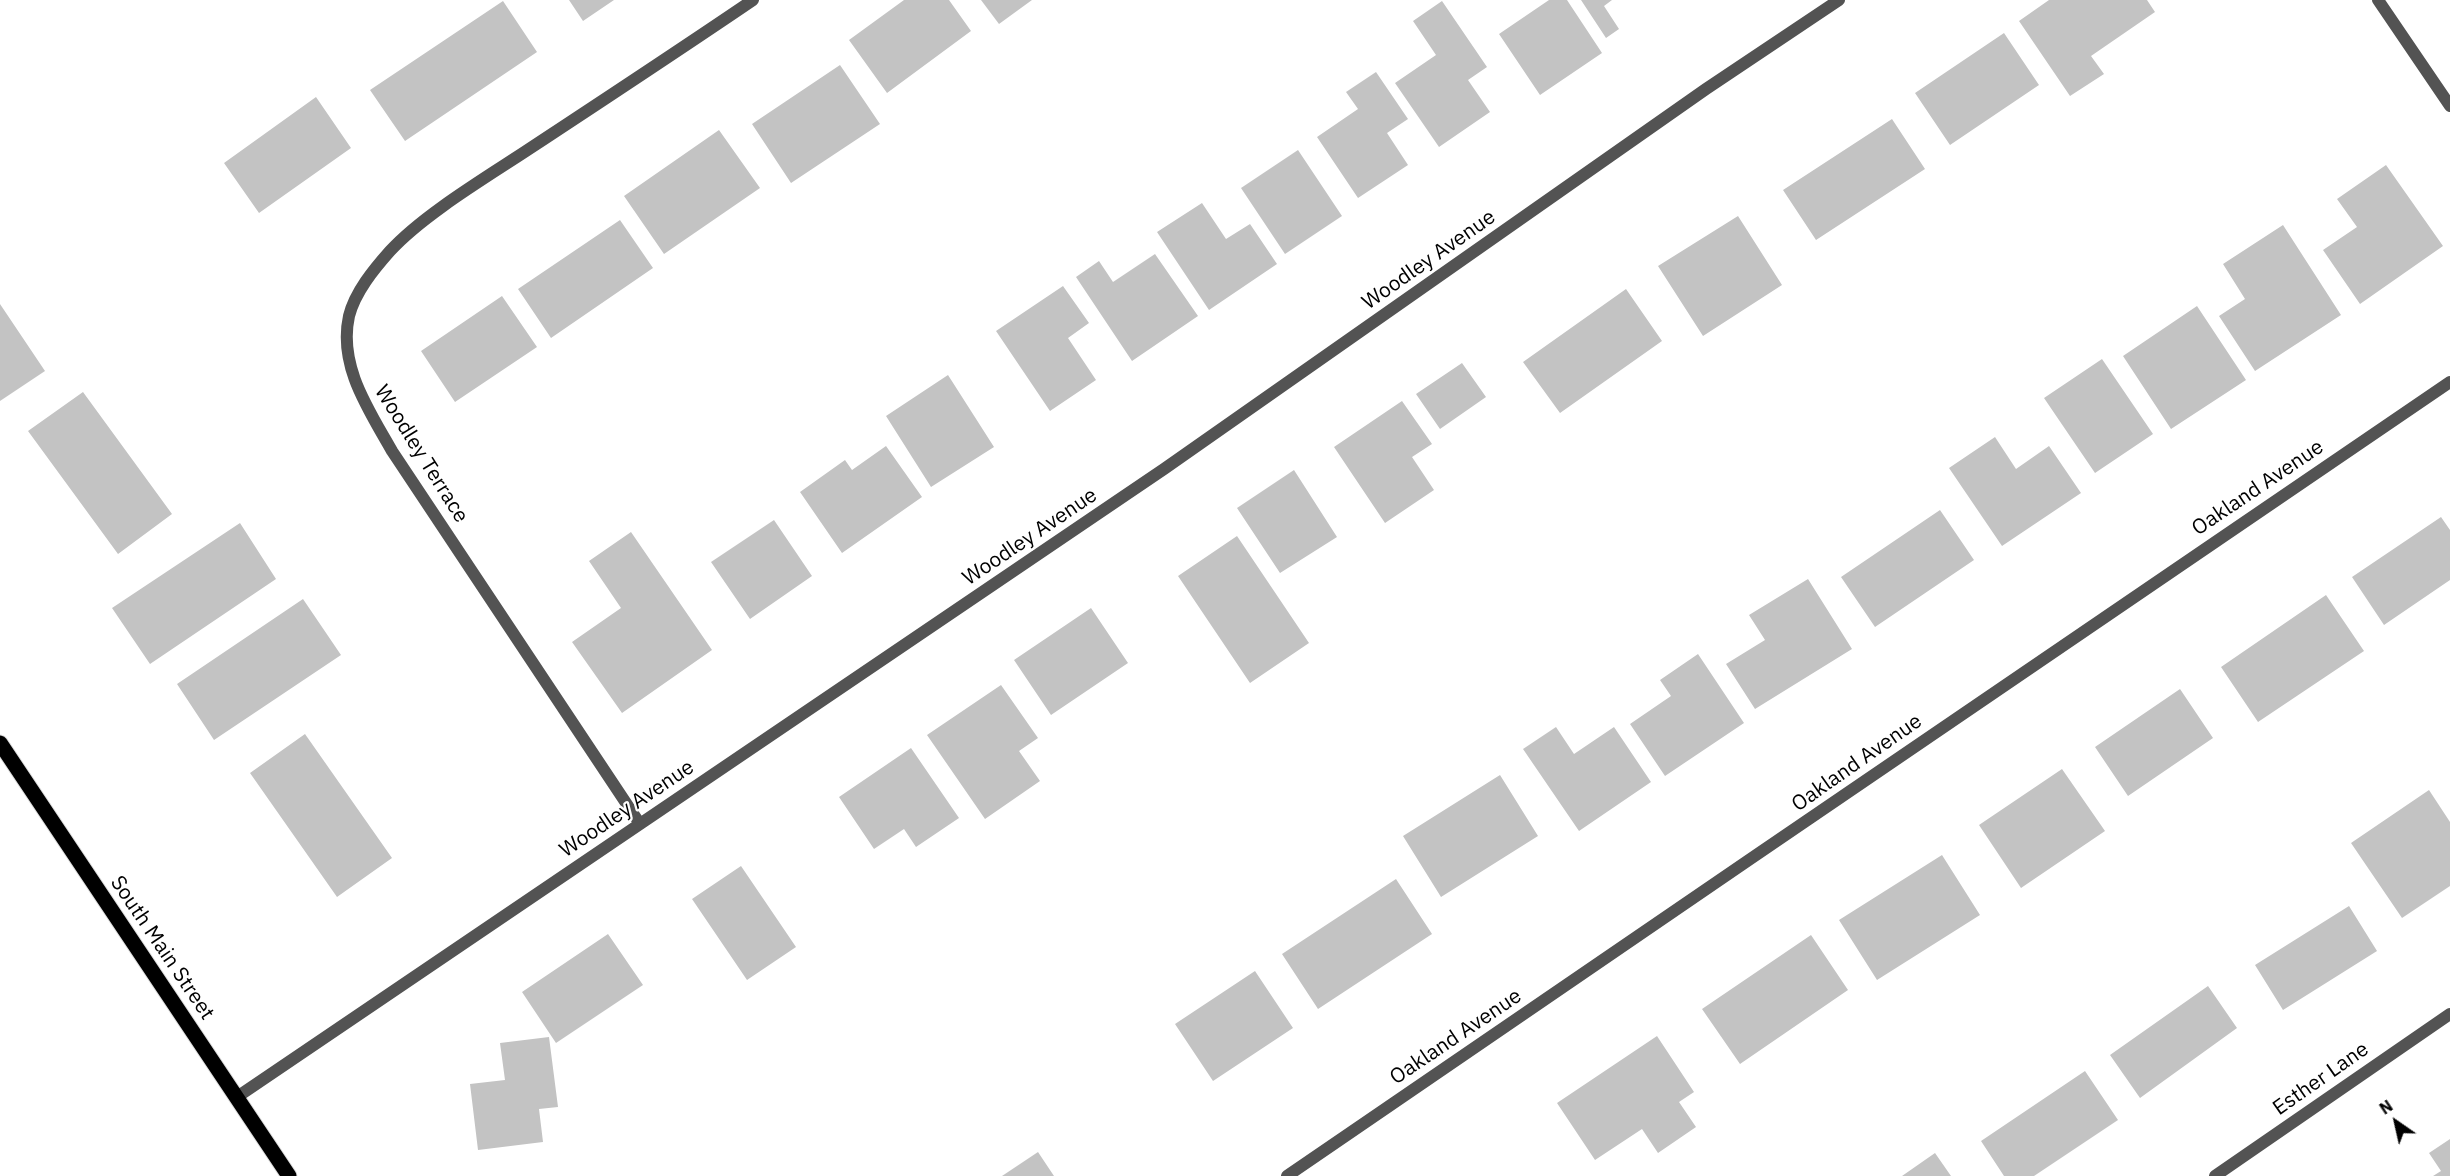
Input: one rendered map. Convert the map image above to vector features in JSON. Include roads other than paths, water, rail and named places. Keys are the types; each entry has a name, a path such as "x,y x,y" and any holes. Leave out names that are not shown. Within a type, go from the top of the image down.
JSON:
{"main road":[{"name":"South Main Street","path":"0,743 290,1176"}],"street":[{"name":"Woodley Terrace","path":"640,824 392,451 357,389 347,351 349,317 356,295 390,251 411,232 482,180 753,0"},
{"name":"Woodley Avenue","path":"237,1097 1164,469 1696,96 1839,0"},
{"path":"2378,0 2450,106"},
{"name":"Oakland Avenue","path":"1287,1176 1838,801 2090,625 2450,382"},
{"name":"Esther Lane","path":"2215,1176 2450,1014"}]}
